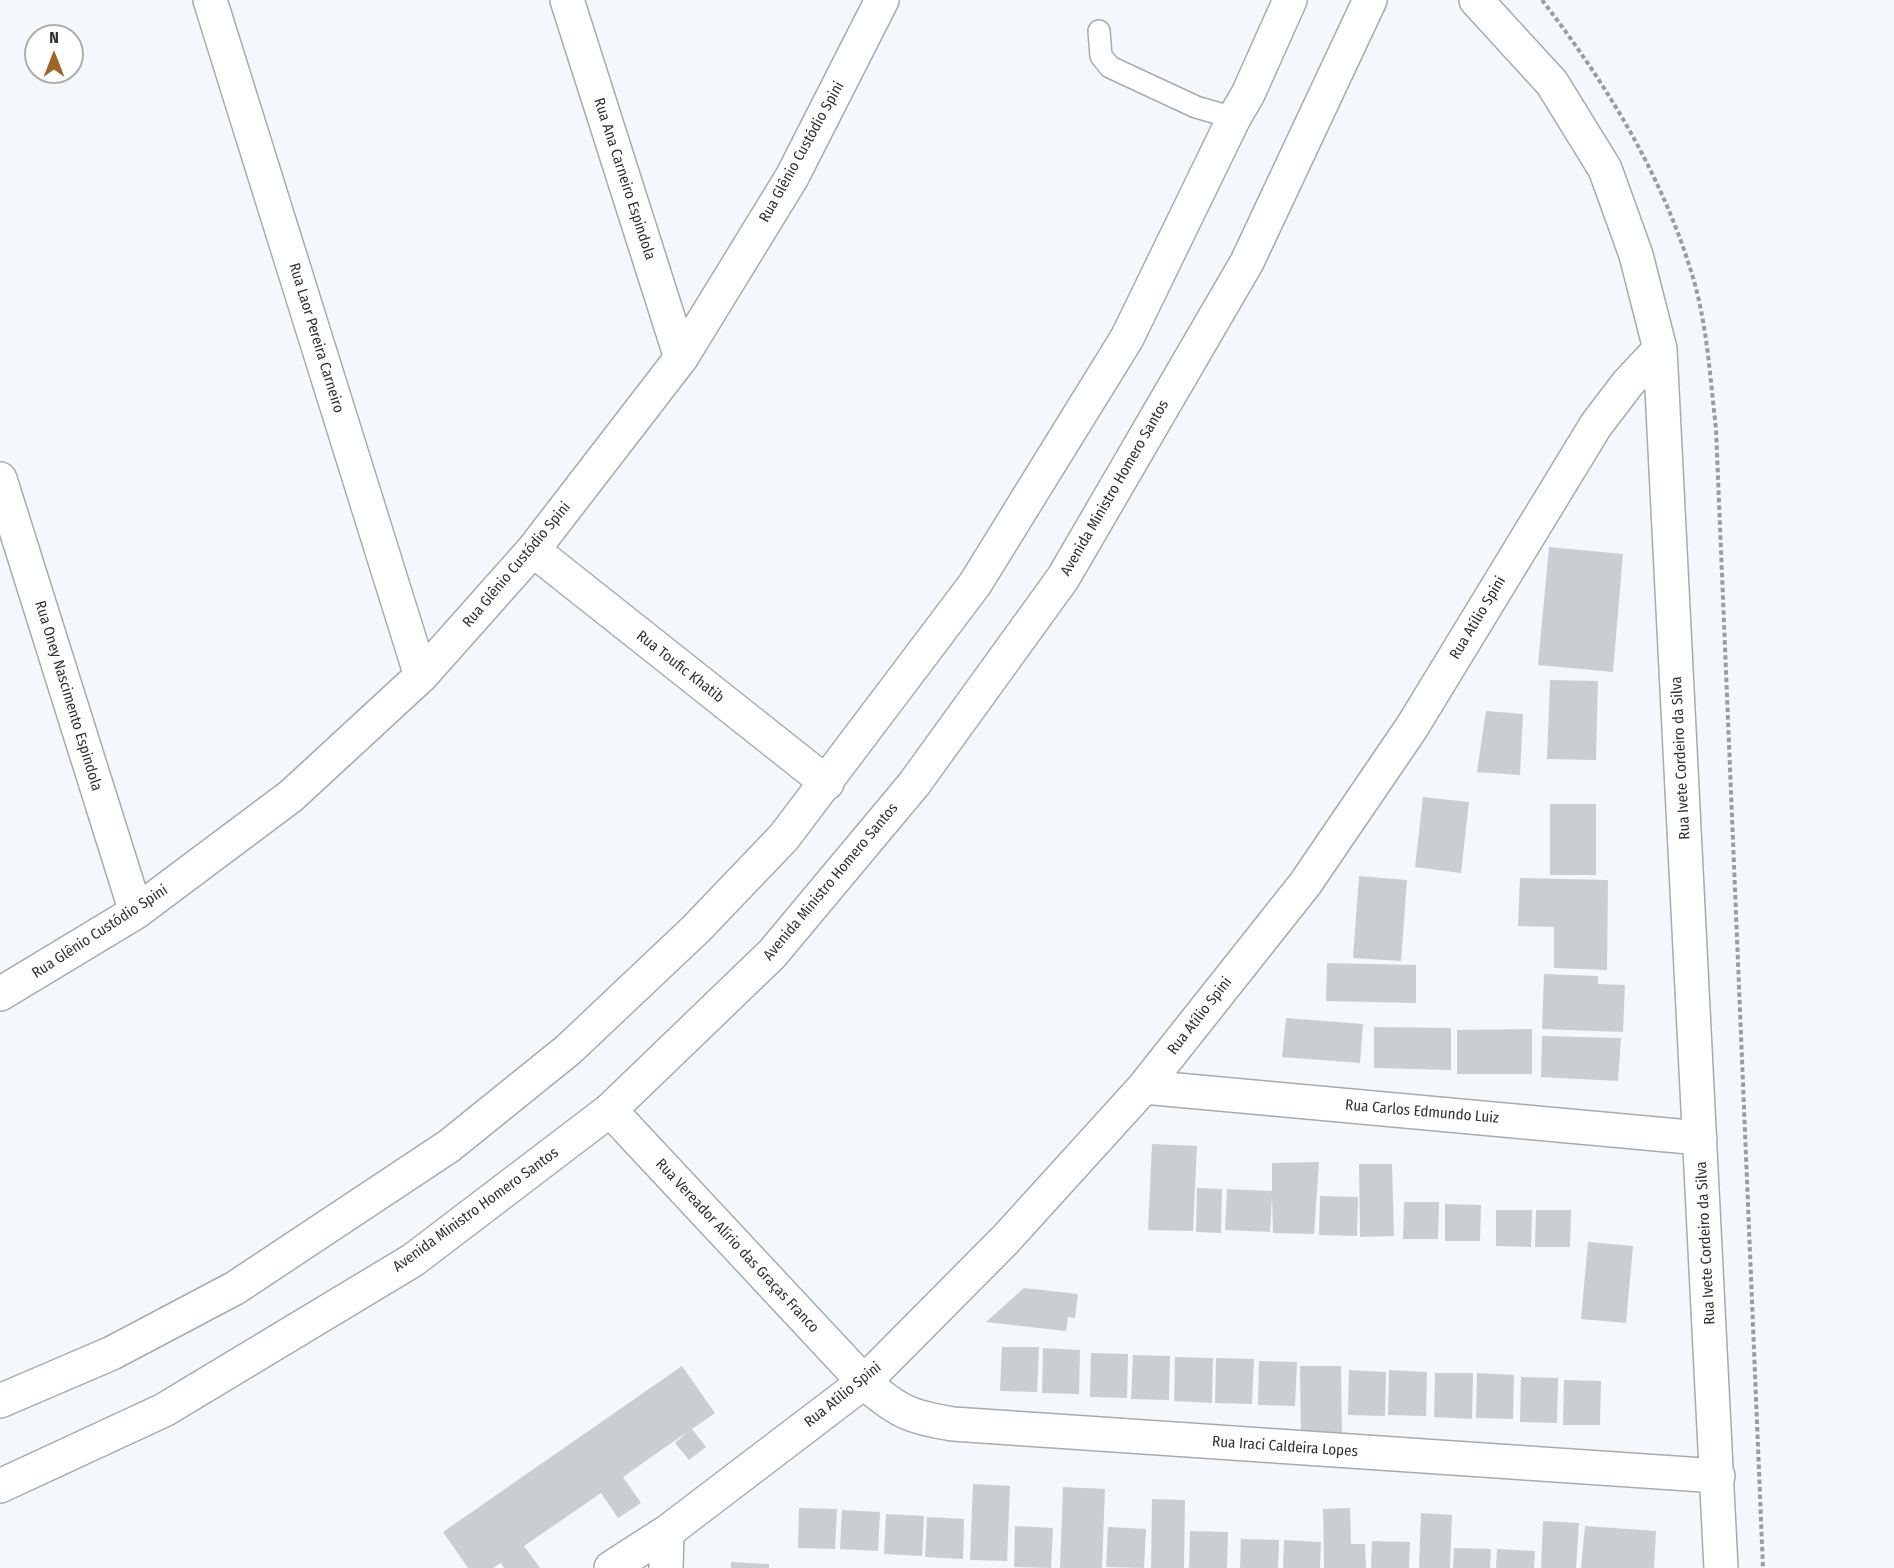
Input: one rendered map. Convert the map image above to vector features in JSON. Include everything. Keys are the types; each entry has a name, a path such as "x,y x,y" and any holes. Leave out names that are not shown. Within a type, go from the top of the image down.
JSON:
{"street":[{"name":"Rua Laor Pereira Carneiro","path":"210,0 422,676"},
{"name":"Rua Ana Carneiro Espindola","path":"567,0 681,358"},
{"name":"Rua Glênio Custódio Spini","path":"0,994 136,912 291,796 422,676 533,550 681,358 792,177 882,0"},
{"path":"0,1401 112,1353 236,1288 449,1146 568,1050 696,929 784,837 975,584 1121,348 1248,94 1290,0"},
{"name":"Avenida Ministro Homero Santos","path":"0,1486 164,1410 413,1260 610,1110 772,954 914,784 1063,578 1247,262 1370,0"},
{"name":"Rua Ivete Cordeiro da Silva","path":"1476,0 1552,82 1605,169 1636,255 1660,349 1721,1568"},
{"name":"Rua Atílio Spini","path":"611,1568 667,1532 864,1382 1005,1240 1144,1086 1305,884 1412,727 1596,425 1628,383 1660,349"},
{"name":"Rua Oney Nascimento Espindola","path":"0,479 136,912"},
{"name":"Rua Toufic Khatib","path":"533,550 826,783"},
{"name":"Rua Carlos Edmundo Luiz","path":"1144,1086 1700,1138"},
{"name":"Rua Vereador Alírio das Graças Franco","path":"610,1110 864,1382"},
{"name":"Rua Iraci Caldeira Lopes","path":"864,1382 890,1406 916,1418 953,1424 1718,1476"},
{"path":"666,1568 667,1532"}],"lane":[{"path":"1099,31 1101,56 1110,67 1196,107 1234,118"}],"building":[{"path":"1549,547 1623,554 1613,672 1538,665"},
{"path":"1550,680 1598,681 1596,760 1547,759"},
{"path":"1486,711 1523,714 1520,775 1477,772"},
{"path":"1423,797 1469,802 1461,873 1415,867"},
{"path":"1550,804 1596,804 1596,875 1550,875"},
{"path":"1359,876 1407,880 1401,961 1353,958"},
{"path":"1520,878 1608,880 1607,970 1554,968 1554,927 1518,926"},
{"path":"1327,963 1416,965 1416,1003 1326,1001"},
{"path":"1544,974 1598,976 1598,984 1625,985 1623,1032 1542,1029"},
{"path":"1286,1018 1363,1024 1360,1063 1282,1057"},
{"path":"1374,1027 1451,1028 1451,1070 1374,1068"},
{"path":"1532,1029 1532,1074 1457,1074 1457,1030"},
{"path":"1542,1036 1621,1038 1618,1081 1541,1077"},
{"path":"1152,1144 1197,1146 1193,1231 1148,1230"},
{"path":"1319,1162 1314,1234 1273,1233 1272,1196 1270,1232 1225,1230 1227,1189 1272,1191 1272,1163"},
{"path":"1359,1164 1392,1164 1394,1236 1360,1237"},
{"path":"1197,1188 1222,1189 1221,1233 1196,1232"},
{"path":"1320,1196 1358,1197 1357,1236 1319,1235"},
{"path":"1404,1202 1439,1202 1438,1239 1403,1239"},
{"path":"1445,1204 1481,1205 1480,1241 1445,1241"},
{"path":"1496,1210 1532,1210 1531,1247 1496,1246"},
{"path":"1536,1210 1571,1210 1570,1247 1535,1247"},
{"path":"1588,1242 1633,1246 1626,1323 1581,1319"},
{"path":"1024,1288 1078,1294 1075,1318 1068,1317 1066,1331 986,1322"},
{"path":"1002,1347 1039,1347 1037,1392 1000,1391"},
{"path":"1043,1348 1080,1350 1079,1394 1042,1393"},
{"path":"1091,1353 1128,1354 1127,1398 1090,1397"},
{"path":"1133,1355 1170,1356 1169,1400 1131,1399"},
{"path":"1175,1357 1213,1358 1212,1403 1174,1401"},
{"path":"1216,1358 1254,1359 1252,1404 1215,1403"},
{"path":"1259,1361 1297,1362 1295,1406 1258,1405"},
{"path":"682,1366 715,1413 692,1429 706,1447 689,1460 675,1443 687,1432 623,1477 641,1503 618,1518 601,1493 524,1546 540,1568 504,1568 501,1563 493,1568 468,1568 443,1532"},
{"path":"1300,1366 1341,1366 1342,1437 1301,1437"},
{"path":"1349,1370 1386,1372 1385,1416 1348,1415"},
{"path":"1389,1370 1427,1372 1426,1416 1388,1415"},
{"path":"1435,1373 1473,1373 1472,1419 1434,1417"},
{"path":"1477,1373 1514,1375 1513,1419 1476,1418"},
{"path":"1521,1377 1558,1378 1557,1423 1520,1422"},
{"path":"1564,1380 1601,1381 1600,1425 1563,1425"},
{"path":"973,1484 1010,1486 1007,1561 970,1560"},
{"path":"1063,1487 1105,1489 1102,1568 1060,1568"},
{"path":"1152,1499 1185,1500 1184,1568 1151,1568"},
{"path":"799,1508 837,1509 835,1549 798,1548"},
{"path":"1350,1508 1351,1544 1365,1544 1366,1568 1324,1568 1323,1509"},
{"path":"842,1510 880,1512 878,1551 840,1549"},
{"path":"1421,1513 1452,1515 1450,1568 1419,1568"},
{"path":"886,1514 924,1516 922,1556 884,1554"},
{"path":"927,1517 964,1519 963,1559 925,1557"},
{"path":"1543,1521 1579,1523 1576,1568 1541,1568"},
{"path":"1015,1526 1053,1528 1051,1568 1014,1567"},
{"path":"1585,1526 1656,1531 1654,1568 1581,1568"},
{"path":"1108,1527 1146,1529 1144,1568 1106,1567"},
{"path":"1190,1531 1228,1532 1227,1568 1189,1568"},
{"path":"1241,1539 1279,1540 1278,1568 1240,1568"},
{"path":"1284,1540 1321,1542 1320,1568 1283,1568"},
{"path":"1372,1541 1410,1542 1409,1568 1371,1568"},
{"path":"1454,1548 1491,1549 1490,1568 1453,1568"},
{"path":"1497,1549 1535,1551 1534,1568 1496,1568"},
{"path":"731,1562 769,1564 769,1568 731,1568"}]}
